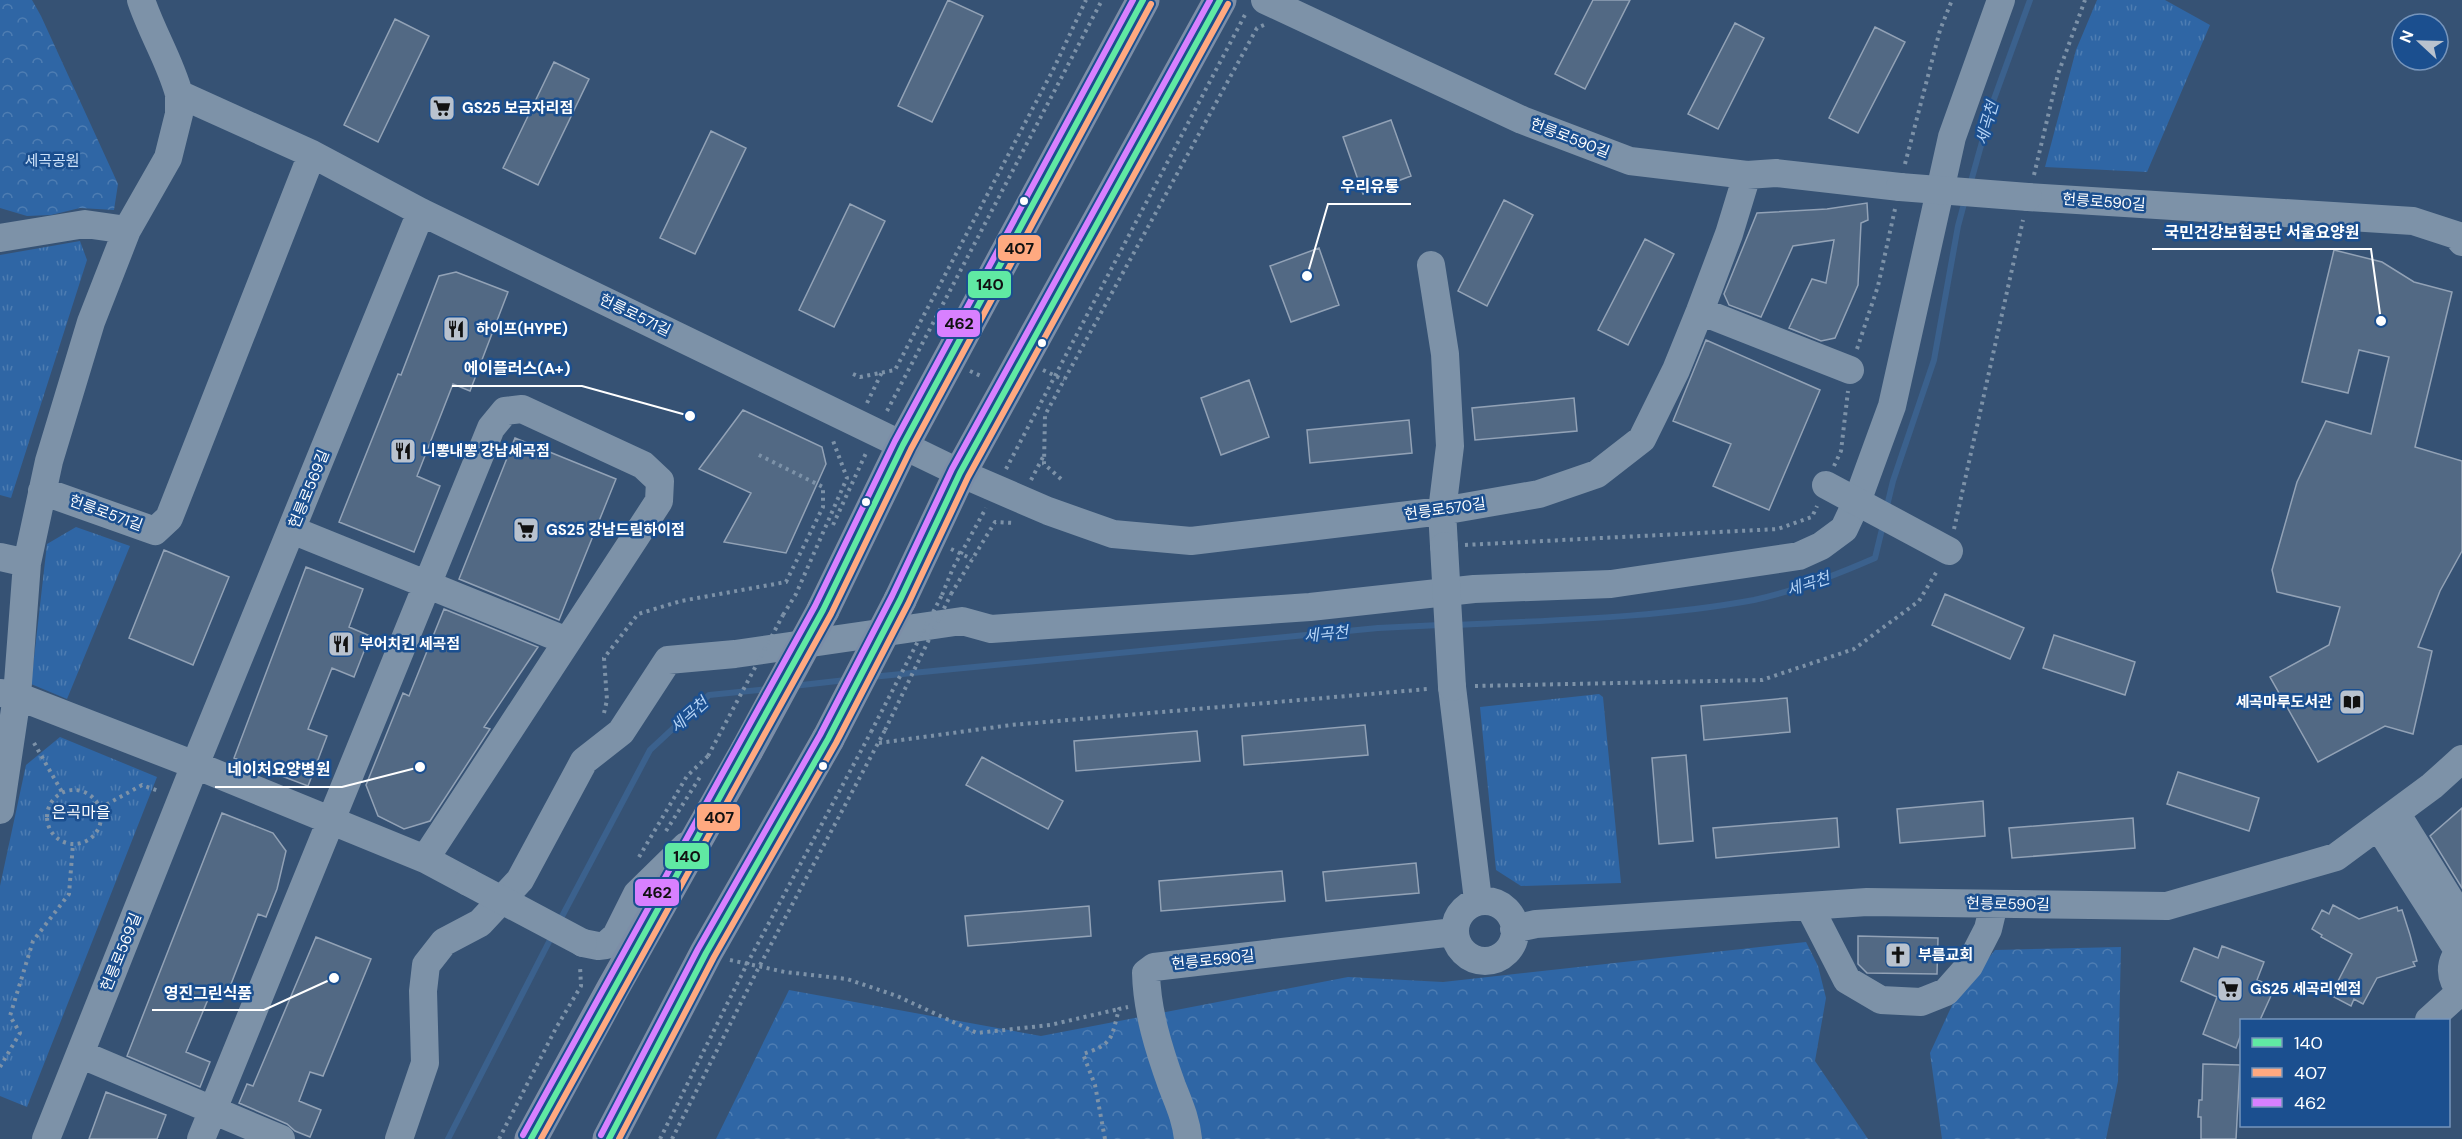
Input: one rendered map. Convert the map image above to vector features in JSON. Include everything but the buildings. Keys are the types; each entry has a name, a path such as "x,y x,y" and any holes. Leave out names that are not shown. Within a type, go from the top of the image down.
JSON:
{"main road":[{"path":"531,1139 823,610 889,439 1143,0"},
{"path":"609,1139 706,953 828,739 900,600 960,474 1252,8"}],"street":[{"path":"0,810 11,737 9,694 14,560 42,491 91,322 127,230 168,158 178,114 179,94 172,69 148,22 141,0"},
{"path":"399,1139 425,1063 423,991 426,965 444,942 480,923 520,880 584,761 621,732 668,660 735,654 962,621 991,629 1310,607 1474,589 1611,584 1799,556 1821,546 1844,529 1858,499 1892,406 1952,137 2001,0"},
{"name":"헌릉로590길","path":"1252,8 1522,120 1630,160 1747,175 1776,173 1900,187 2028,197 2413,221 2457,235 2462,242"},
{"name":"헌릉로571길","path":"179,94 312,154 422,212 960,474"},
{"name":"헌릉로571길","path":"42,491 155,531 169,518 312,154"},
{"name":"헌릉로570길","path":"960,474 1048,511 1113,534 1191,541 1442,511 1539,494 1597,474 1642,439 1676,370 1700,311 1729,234 1747,175"},
{"name":"헌릉로569길","path":"46,1139 195,765 422,212"},
{"path":"0,237 85,224 127,230"},
{"path":"1431,265 1445,354 1450,446 1442,511 1452,687 1478,900"},
{"path":"1700,311 1850,370"},
{"path":"201,1139 491,428 505,411 522,409 643,465 660,481 659,501 425,859"},
{"path":"1826,485 1949,551"},
{"path":"292,530 567,641"},
{"path":"9,694 195,765 425,859 468,882 579,951 606,945 616,936 637,894 697,837"},
{"name":"헌릉로590길","path":"1514,928 1536,924 1867,902 2167,906 2336,856 2432,786 2462,759"},
{"path":"2387,820 2462,919"},
{"path":"2387,820 2460,951 2453,961 2451,970 2452,979 2462,991 2429,1019"},
{"path":"1478,900 1500,903 1513,919 1514,928 1513,939 1504,954 1496,959 1485,961 1470,958 1462,951 1456,942 1454,932 1460,913 1478,900"},
{"path":"1809,906 1847,980 1881,1000 1921,1002 1946,992 1969,966 1988,929 1994,904"},
{"name":"헌릉로590길","path":"1188,1139 1186,1120 1172,1086 1147,1002 1146,973 1154,966 1454,932"},
{"path":"81,1054 281,1139"}],"path":[{"path":"853,374 860,377 895,370 1054,68 1086,0"},
{"path":"790,614 889,439 1102,0"},
{"path":"1444,546 1778,529 1812,517 1841,452 1850,370 1878,286 1900,187 1940,30 1952,0"},
{"path":"2028,197 2058,75 2085,0"},
{"path":"1061,479 1044,464 1045,416 1257,27 1252,8"},
{"path":"660,1139 747,964 942,595 953,568 1252,8"},
{"path":"636,862 687,776 708,756 796,594 847,478 832,437 826,434"},
{"path":"757,454 823,487 823,507 786,582"},
{"path":"672,1139 759,967 879,743 951,594 995,522 1017,524"},
{"path":"879,743 1011,725 1452,687"},
{"path":"11,737 34,743 62,792"},
{"path":"100,807 142,785 182,799"},
{"path":"80,790 89,793 100,807 100,826 89,840 73,844 57,838 48,823 49,806 62,792 80,790"},
{"path":"0,1067 20,1033 10,1016 33,941 69,894 73,844"},
{"path":"499,1139 556,1028 581,986 579,951"},
{"path":"706,953 785,972 847,979 897,996 977,1033 1050,1025 1147,1002"},
{"path":"1105,1139 1095,1085 1083,1054 1102,1048 1111,1040 1119,1009"}],"green space":[{"name":"세곡공원","path":"0,0 32,0 41,16 118,184 114,210 80,208 51,215 27,216 0,208"},
{"path":"2097,0 2165,0 2210,25 2147,172 2045,167 2076,50"},
{"path":"80,241 87,260 11,498 0,495 0,255"},
{"path":"76,527 130,546 67,699 31,684 47,544"},
{"path":"1599,694 1603,697 1621,883 1521,886 1496,870 1480,707"},
{"path":"60,737 157,777 27,1107 0,1096 0,886 26,765"},
{"path":"1806,942 1818,966 1826,998 1815,1061 1868,1139 716,1139 789,990 1041,1036 1348,977 1443,982"},
{"path":"2121,947 2118,1081 2106,1139 1942,1139 1930,1053 1954,1001 1995,950"}],"waterway":[{"name":"세곡천","path":"1970,185 1994,99 2030,0"},
{"name":"세곡천","path":"1886,510 1893,481 1934,360 1958,226 1965,200"},
{"name":"세곡천","path":"1457,625 1643,615 1754,600 1816,582 1875,558 1883,525"},
{"name":"세곡천","path":"871,677 1378,628 1440,625"},
{"name":"세곡천","path":"793,686 846,680"},
{"name":"세곡천","path":"559,922 650,750 709,695 768,689"},
{"name":"세곡천","path":"448,1139 553,934"}],"transit line":[{"name":"462","path":"523,1135 815,606 895,441 1133,0"},
{"name":"140","path":"531,1139 823,610 903,445 1143,0"},
{"name":"462","path":"601,1135 698,949 820,735 892,596 952,469 1210,0"},
{"name":"140","path":"609,1139 706,953 828,739 900,600 960,473 1220,0"},
{"name":"407","path":"541,1139 831,614 911,449 1151,4"},
{"name":"407","path":"619,1139 714,957 836,743 908,604 968,477 1228,4"}],"place":[{"name":"GS25 보금자리점","path":"442,108"},
{"name":"우리유통","path":"1307,276"},
{"name":"국민건강보험공단 서울요양원","path":"2381,321"},
{"name":"하이프(HYPE)","path":"456,329"},
{"name":"에이플러스(A+)","path":"690,416"},
{"name":"니뽕내뽕 강남세곡점","path":"403,451"},
{"name":"GS25 강남드림하이점","path":"526,530"},
{"name":"부어치킨 세곡점","path":"341,644"},
{"name":"세곡마루도서관","path":"2352,702"},
{"name":"네이처요양병원","path":"420,767"},
{"name":"부름교회","path":"1898,955"},
{"name":"영진그린식품","path":"334,978"},
{"name":"GS25 세곡리엔점","path":"2230,989"}],"district":[{"name":"은곡마을","path":"81,812"}]}
